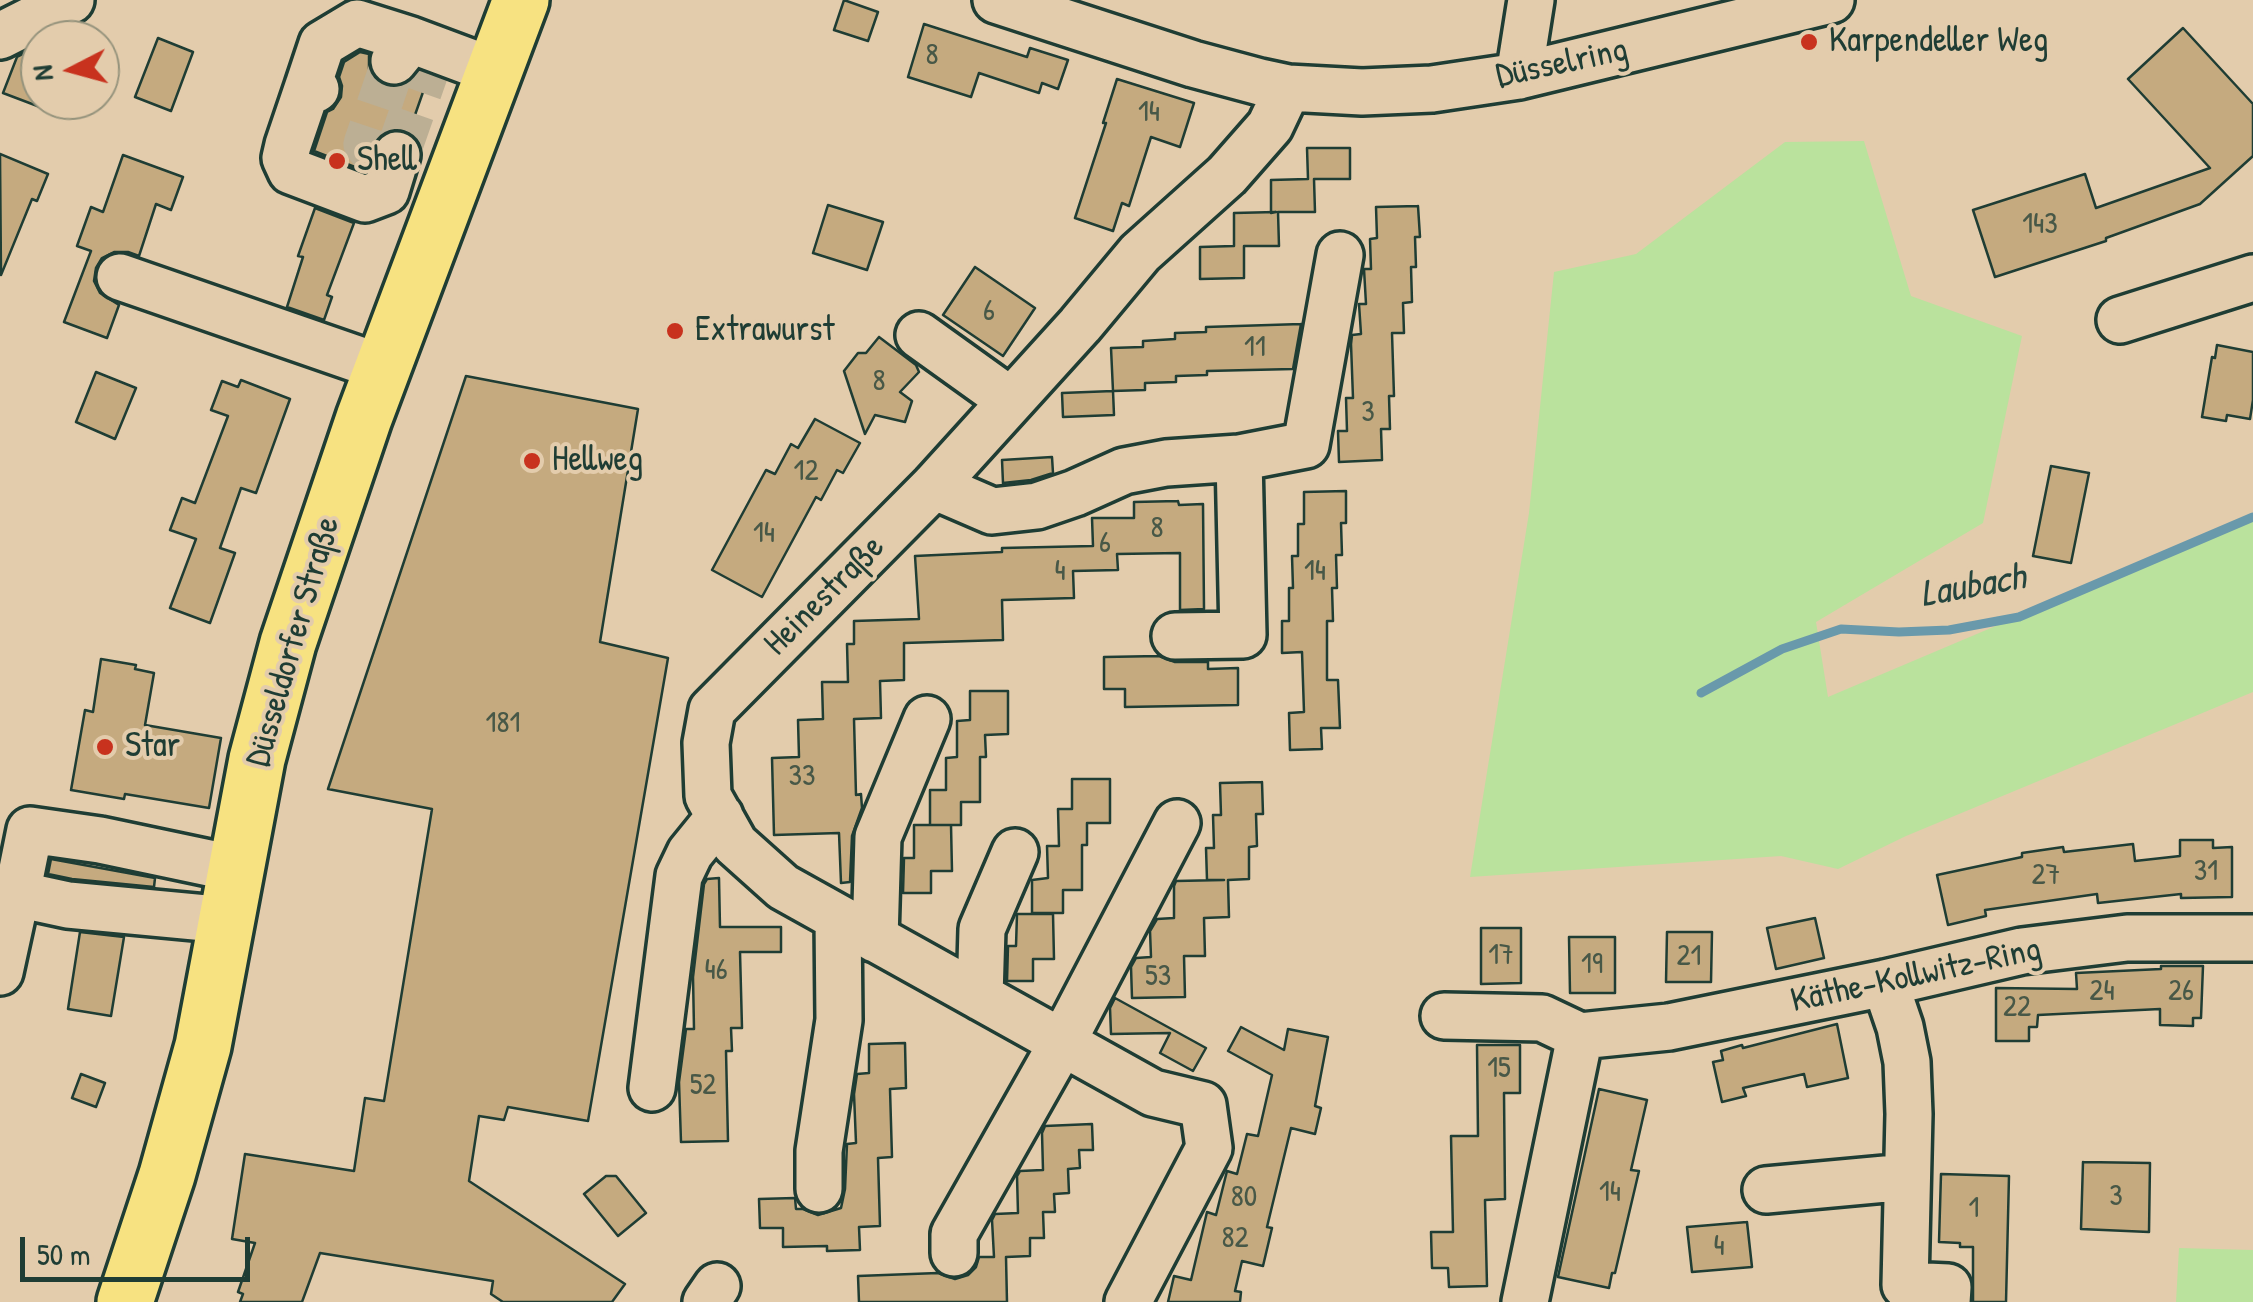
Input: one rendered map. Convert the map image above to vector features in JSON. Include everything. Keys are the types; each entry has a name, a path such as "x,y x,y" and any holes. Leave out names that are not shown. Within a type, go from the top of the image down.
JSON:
{"main road":[{"name":"Düsseldorfer Straße","path":"125,1302 167,1175 203,1046 258,760 288,643 364,418 521,0"}],"street":[{"path":"0,36 71,0"},
{"name":"Düsselring","path":"996,0 1193,64 1288,88 1362,92 1432,89 1519,76 1756,8 1830,0"},
{"path":"1519,76 1531,0"},
{"path":"450,188 390,170 365,199 291,171 284,158 312,88 322,44 358,24 416,56 494,71"},
{"name":"Heinestraße","path":"1128,1302 1209,1148 1203,1105 1153,1093 783,888 735,844 708,796 706,743 712,710 934,486 1140,253 1227,175 1270,126 1288,88"},
{"path":"934,486 992,511 1037,506 1124,471 1166,463 1239,458 1306,445 1340,255"},
{"path":"120,278 383,368"},
{"path":"2120,320 2253,278"},
{"path":"918,336 1011,401"},
{"path":"1175,636 1243,635 1239,458"},
{"path":"819,1189 819,1151 856,928 878,837 926,719"},
{"path":"652,1088 679,876 690,853 720,816"},
{"path":"954,1253 954,1234 1062,1043 1177,824"},
{"path":"0,972 30,830 237,866"},
{"path":"980,997 982,929 1014,852"},
{"path":"16,894 68,904 228,920"},
{"name":"Käthe-Kollwitz-Ring","path":"1444,1016 1542,1018 1580,1036 1669,1027 2022,951 2127,938 2253,938"},
{"path":"1885,983 1907,1062 1904,1294 1948,1287 1947,1302"},
{"path":"1525,1302 1580,1036"},
{"path":"1766,1190 1907,1177"}],"green space":[{"path":"1864,141 1911,296 2022,336 1983,523 1816,622 1828,697 2253,517 2253,692 1906,836 1838,869 1781,856 1470,877 1529,513 1554,272 1636,254 1785,142"},
{"path":"2179,1248 2253,1250 2253,1302 2176,1302"}],"building":[{"path":"844,0 878,12 868,41 834,30"},
{"path":"924,24 1027,57 1030,48 1068,60 1058,89 1042,83 1039,93 979,73 971,97 908,77"},
{"path":"2183,28 2253,104 2253,156 2200,204 2106,241 1995,277 1973,210 2085,174 2096,208 2210,168 2128,79"},
{"path":"158,38 193,52 171,111 135,97"},
{"path":"360,52 369,54 369,69 377,81 389,87 404,85 420,71 429,75 409,132 390,130 378,137 372,147 367,146 370,153 365,171 314,151 327,112 341,97 339,77 344,62"},
{"path":"20,56 20,99 3,93"},
{"path":"1117,79 1194,103 1180,147 1151,137 1129,206 1122,203 1113,231 1075,218"},
{"path":"1307,148 1350,148 1350,179 1314,179 1315,212 1278,212 1279,246 1244,246 1244,278 1200,279 1200,247 1234,246 1234,213 1271,212 1271,180 1308,179"},
{"path":"0,154 48,174 37,201 32,199 1,275"},
{"path":"123,155 183,177 171,210 156,204 139,256 114,252 102,258 96,268 94,281 100,293 119,305 107,338 64,322 91,251 77,246 91,207 103,212"},
{"path":"828,205 883,222 867,270 813,253"},
{"path":"1418,206 1420,237 1415,237 1416,267 1411,267 1412,302 1403,303 1404,333 1392,333 1394,396 1389,396 1390,429 1381,429 1382,460 1339,462 1338,431 1347,431 1346,398 1353,398 1352,335 1361,334 1359,304 1366,304 1364,269 1371,269 1370,239 1377,238 1376,207"},
{"path":"315,208 354,223 327,295 332,297 324,320 287,307 303,257 298,256"},
{"path":"975,267 1035,308 1003,356 943,315"},
{"path":"1301,324 1293,369 1207,371 1207,375 1176,376 1176,382 1145,383 1145,390 1113,391 1111,348 1143,347 1143,341 1175,339 1175,333 1206,332 1206,327"},
{"path":"879,337 916,365 919,372 900,392 912,401 905,422 875,415 865,434 844,371 858,353 866,353"},
{"path":"2217,345 2253,352 2250,419 2227,415 2226,421 2202,417"},
{"path":"96,372 136,388 115,439 76,422"},
{"path":"466,376 638,409 600,642 668,658 588,1121 508,1107 504,1120 479,1116 469,1181 625,1284 612,1302 503,1302 491,1294 493,1281 320,1253 302,1302 240,1302 243,1294 238,1292 255,1243 232,1239 245,1154 354,1171 365,1098 384,1101 432,809 328,789"},
{"path":"241,380 290,399 256,493 241,488 220,548 235,553 210,623 170,608 196,539 170,530 182,498 195,503 228,416 211,410 222,381 238,387"},
{"path":"1113,391 1114,415 1063,417 1062,393"},
{"path":"815,419 860,443 843,473 837,470 821,500 816,497 762,597 712,570 766,470 775,474 791,444 798,448"},
{"path":"1052,457 1053,473 1003,483 1002,460"},
{"path":"2051,466 2089,473 2071,563 2033,556"},
{"path":"1346,491 1342,555 1336,555 1337,588 1332,588 1333,621 1327,621 1327,680 1338,680 1340,728 1321,728 1322,749 1290,750 1289,713 1304,712 1302,652 1282,653 1282,621 1289,621 1292,556 1298,556 1298,524 1304,524 1304,492"},
{"path":"1178,501 1179,505 1203,504 1204,609 1180,610 1180,553 1117,554 1118,570 1073,571 1074,598 1002,600 1003,640 904,643 904,680 880,681 881,718 854,719 856,795 861,794 862,808 852,836 850,882 841,883 839,833 774,835 772,758 799,757 798,720 823,719 822,682 848,682 847,644 854,644 854,621 919,619 915,556 1002,552 1002,548 1093,546 1092,518 1134,518 1134,502"},
{"path":"1159,656 1175,662 1208,662 1208,669 1238,668 1238,705 1125,707 1125,689 1104,689 1104,657"},
{"path":"101,659 136,665 135,669 154,673 145,725 221,738 209,808 125,794 124,799 71,790 85,710 93,712"},
{"path":"970,691 1008,691 1008,734 985,735 986,757 980,757 980,802 961,802 961,825 930,825 930,790 946,790 946,758 957,757 957,721 970,720"},
{"path":"1072,779 1110,779 1110,823 1087,823 1087,845 1082,845 1082,890 1063,890 1063,913 1032,913 1032,880 1048,878 1047,846 1059,846 1058,809 1072,809"},
{"path":"1262,782 1263,814 1256,814 1257,846 1249,847 1249,879 1228,880 1229,917 1204,918 1205,956 1184,956 1185,997 1132,998 1131,967 1136,958 1151,957 1150,931 1157,919 1174,918 1176,881 1224,880 1207,880 1206,848 1214,848 1213,815 1221,815 1220,783"},
{"path":"914,825 951,825 952,871 931,871 931,893 903,893 904,858 914,858"},
{"path":"2180,840 2213,840 2213,848 2232,847 2232,897 2181,898 2181,894 2098,903 2097,894 1985,910 1986,916 1948,925 1937,875 2022,857 2022,853 2063,847 2064,852 2133,844 2135,861 2180,856"},
{"path":"51,859 155,878 154,887 48,874"},
{"path":"719,878 720,927 781,927 781,952 740,952 742,1028 731,1028 732,1051 726,1051 728,1141 681,1142 679,1082 686,1029 694,1029 693,977 704,884 707,879"},
{"path":"1017,914 1053,914 1054,959 1033,959 1033,981 1007,981 1008,946 1016,946"},
{"path":"1815,918 1824,958 1776,969 1767,928"},
{"path":"1481,928 1521,928 1521,983 1481,984"},
{"path":"80,932 124,937 111,1016 68,1009"},
{"path":"1667,932 1712,932 1711,982 1666,982"},
{"path":"1569,937 1615,937 1615,993 1570,993"},
{"path":"2203,966 2201,1018 2193,1018 2193,1026 2160,1025 2160,1009 2038,1015 2037,1027 2029,1027 2029,1041 1996,1041 1996,988 2077,989 2076,973"},
{"path":"1115,998 1206,1048 1193,1071 1160,1053 1170,1033 1111,1034 1110,1008"},
{"path":"1837,1024 1848,1078 1807,1087 1804,1074 1743,1088 1746,1096 1722,1102 1713,1062 1723,1060 1721,1051"},
{"path":"1241,1027 1284,1050 1288,1029 1328,1037 1315,1106 1321,1108 1315,1134 1291,1128 1267,1227 1272,1228 1263,1266 1242,1261 1235,1291 1241,1292 1240,1302 1168,1302 1174,1276 1191,1280 1207,1212 1216,1215 1227,1171 1237,1174 1247,1134 1258,1136 1272,1075 1228,1051"},
{"path":"905,1043 906,1088 890,1089 892,1157 878,1158 880,1226 859,1227 860,1250 783,1247 783,1228 760,1228 759,1199 795,1198 796,1209 818,1215 841,1208 847,1144 856,1143 857,1074 869,1073 869,1044"},
{"path":"1477,1045 1520,1045 1520,1093 1504,1093 1505,1199 1485,1200 1487,1286 1449,1287 1448,1268 1432,1268 1431,1232 1453,1232 1451,1136 1478,1136"},
{"path":"81,1074 105,1083 96,1107 72,1098"},
{"path":"1599,1089 1647,1100 1631,1170 1639,1171 1609,1288 1558,1277"},
{"path":"1092,1124 1093,1150 1079,1150 1080,1168 1068,1169 1069,1193 1054,1194 1055,1212 1043,1212 1044,1238 1030,1238 1030,1256 1006,1257 1007,1302 859,1302 858,1276 938,1273 955,1279 968,1275 979,1257 994,1257 992,1220 995,1214 1018,1213 1020,1171 1043,1170 1045,1126"},
{"path":"2083,1162 2150,1163 2149,1232 2081,1229"},
{"path":"1941,1174 2009,1176 2006,1302 1973,1302 1973,1247 1939,1242"},
{"path":"606,1176 616,1176 646,1213 618,1236 584,1194"},
{"path":"1747,1222 1752,1267 1692,1272 1687,1227"}],"waterway":[{"name":"Laubach","path":"1701,693 1782,649 1841,629 1949,630 2019,617 2253,517"}],"tunnel":[{"path":"384,165 366,144 394,61"},
{"path":"397,155 426,72"}],"place":[{"name":"Karpendeller Weg","path":"1809,42"},
{"name":"Shell","path":"337,161"},
{"name":"Extrawurst","path":"675,331"},
{"name":"Hellweg","path":"532,461"},
{"name":"Star","path":"105,747"}]}
